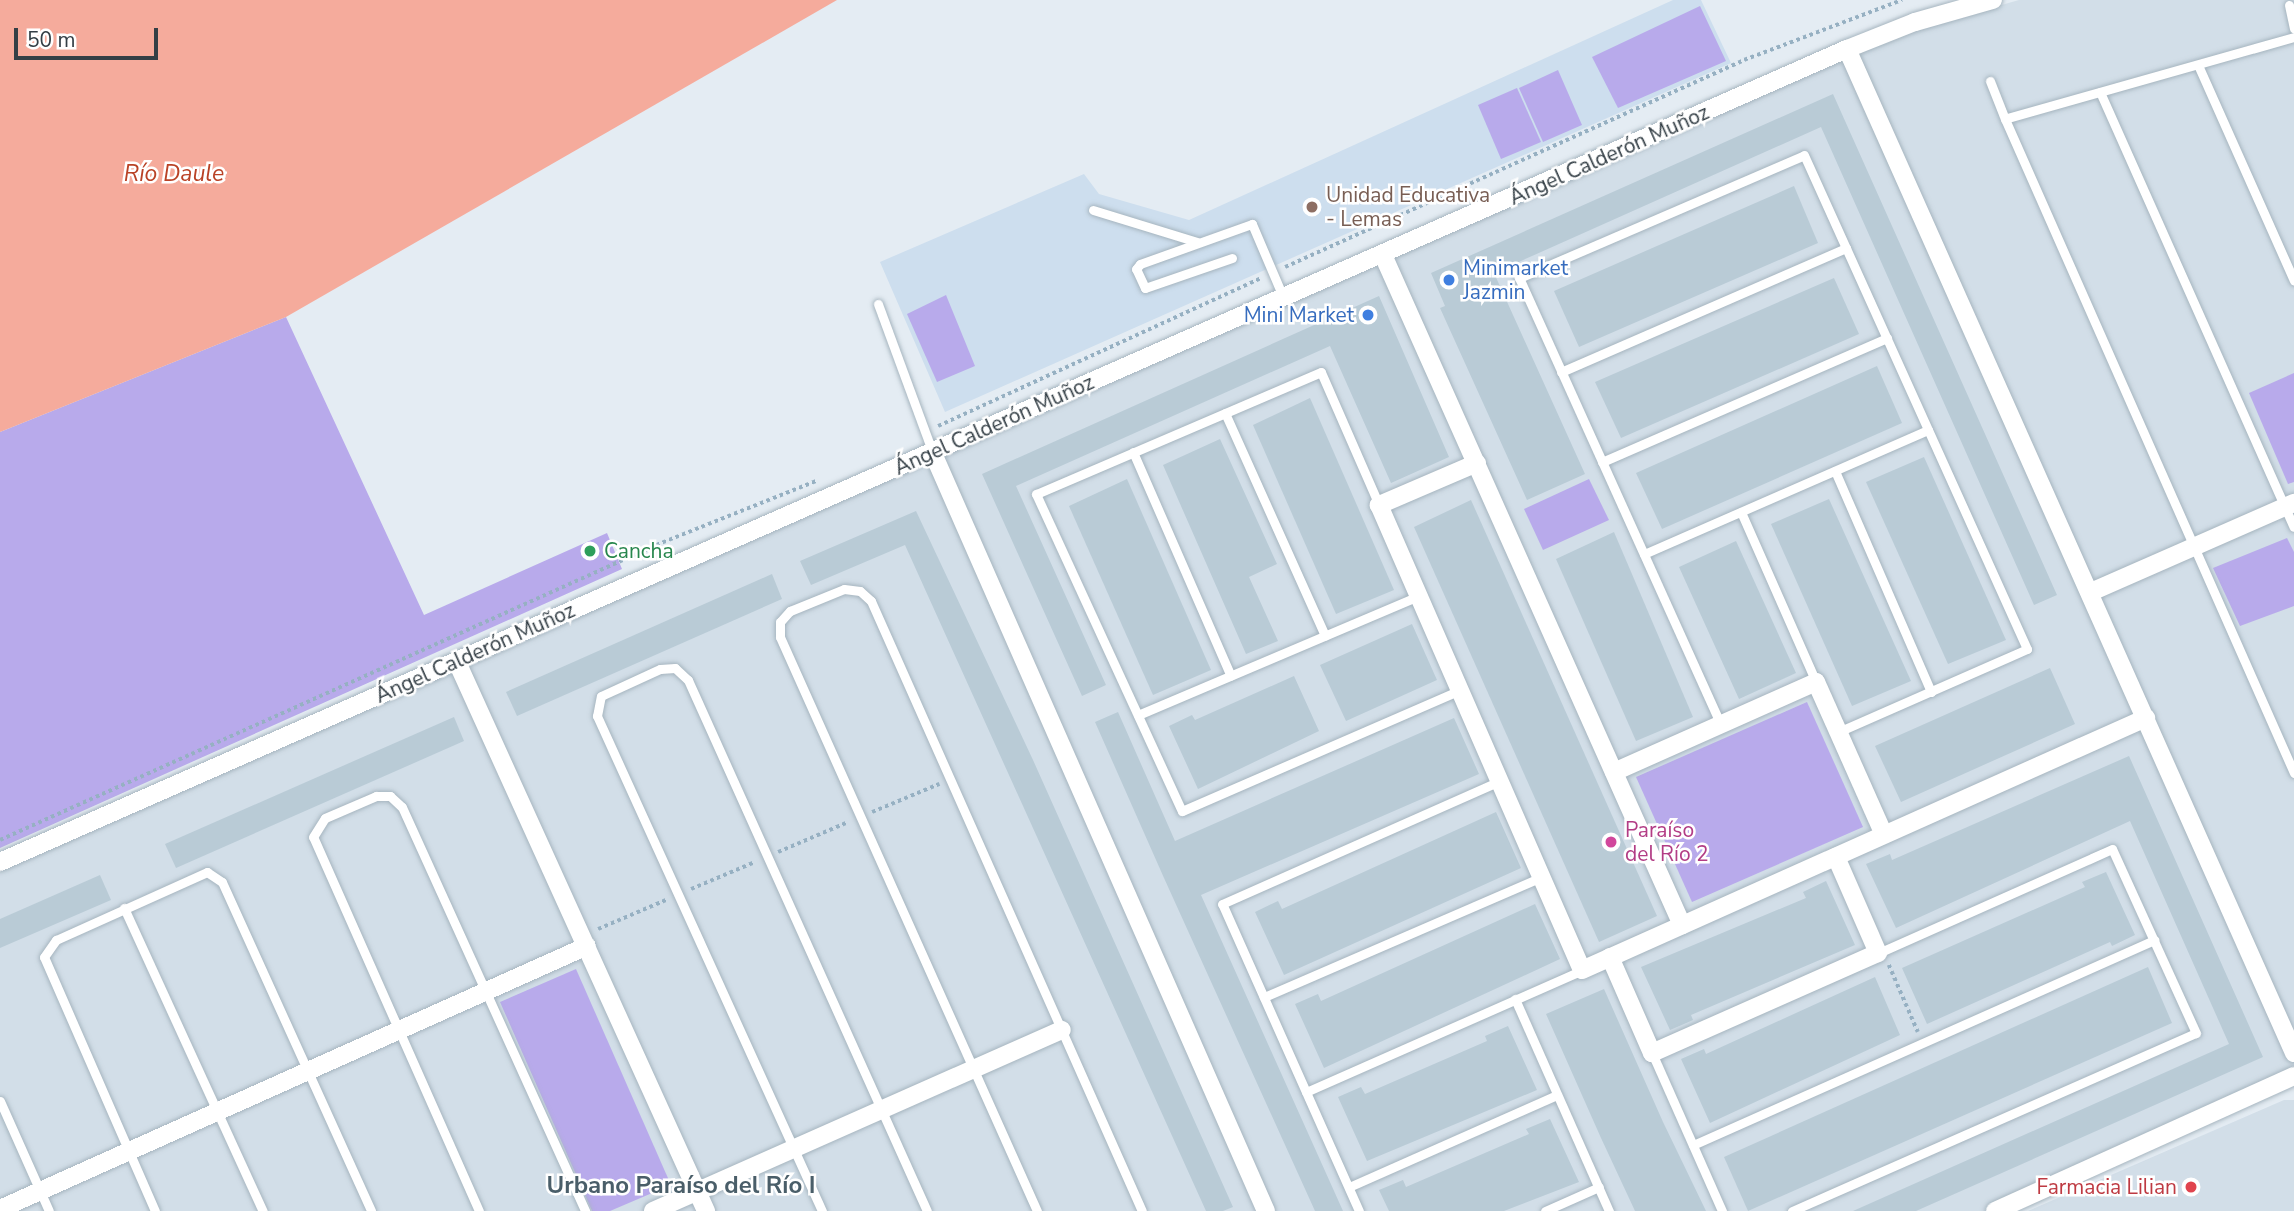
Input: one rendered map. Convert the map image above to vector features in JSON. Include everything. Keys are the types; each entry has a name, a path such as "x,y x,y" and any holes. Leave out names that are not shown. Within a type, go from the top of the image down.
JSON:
{"street":[{"name":"Ángel Calderón Muñoz","path":"0,862 1847,49 1915,22 1993,0"},
{"path":"1847,49 2294,1053"},
{"path":"1383,255 1682,925"},
{"path":"932,451 1266,1211"},
{"path":"1477,463 1379,505 1582,970 2146,718"},
{"path":"2091,592 2290,505"},
{"path":"457,662 706,1211"},
{"path":"1614,772 1816,682 1884,835"},
{"path":"1610,957 1652,1053 1880,952 1836,857"},
{"path":"0,1209 587,946"},
{"path":"653,1211 1062,1030"},
{"path":"1995,1211 2294,1076"}],"lane":[{"path":"2289,5 2294,28"},
{"path":"2005,119 2294,37"},
{"path":"2198,65 2294,281"},
{"path":"1990,81 2294,773"},
{"path":"2100,92 2290,505 2294,527"},
{"path":"1721,725 1519,278 1804,155 2027,649 1838,732"},
{"path":"1093,210 1197,242"},
{"path":"1232,258 1142,286 1137,266 1252,224 1283,299"},
{"path":"1561,372 1846,248"},
{"path":"878,304 932,451"},
{"path":"1602,462 1887,338"},
{"path":"1379,505 1321,372 1036,494 1182,811 1460,690"},
{"path":"1226,413 1325,636"},
{"path":"1644,554 1928,430"},
{"path":"1133,452 1231,676"},
{"path":"1835,471 1931,692"},
{"path":"1741,512 1816,682"},
{"path":"1037,1211 780,637 780,622 790,611 844,589 860,591 872,601 1142,1211"},
{"path":"1138,715 1419,596"},
{"path":"822,1211 597,716 601,696 668,666 682,672 688,680 927,1211"},
{"path":"1359,1211 1222,904 1500,781"},
{"path":"479,1211 315,846 314,830 324,818 376,796 398,800 585,1211"},
{"path":"1793,1211 2196,1033 2112,849 1880,952"},
{"path":"155,1211 44,957 56,940 201,874 218,877 371,1211"},
{"path":"1264,997 1541,877"},
{"path":"124,908 263,1211"},
{"path":"1693,1145 2154,940"},
{"path":"1306,1092 1582,970"},
{"path":"1515,999 1609,1211"},
{"path":"1652,1053 1722,1211"},
{"path":"1349,1187 1557,1095"},
{"path":"0,1101 49,1211"},
{"path":"1545,1211 1599,1187"}],"path":[{"path":"925,432 1744,60 1902,0"},
{"path":"0,840 656,545 819,480"},
{"path":"1880,952 1923,1043"}],"shaded area":[{"name":"Unidad Educativa - Lemas","path":"1673,0 1701,0 1731,63 945,412 880,262 1084,174 1099,194 1189,220"},
{"path":"2019,0 2294,0 2294,1076 1995,1211 0,1211 0,863 1847,49"},
{"path":"1700,6 1726,61 1618,108 1592,57"},
{"path":"1558,70 1582,125 1543,142 1519,88"},
{"path":"1517,88 1541,142 1501,159 1478,105"},
{"path":"946,295 975,366 937,382 907,314"},
{"path":"286,317 424,615 607,533 622,569 0,848 0,432"},
{"path":"2294,373 2294,482 2288,484 2249,393"},
{"path":"1589,479 1609,520 1543,550 1524,509"},
{"path":"2287,538 2294,552 2294,606 2240,626 2213,568"},
{"path":"1807,702 1863,827 1692,902 1636,777"},
{"path":"576,969 671,1185 610,1211 592,1211 500,1002"},
{"path":"2284,1100 2294,1100 2294,1211 2028,1211"}],"water":[{"name":"Río Daule","path":"0,0 837,0 286,317 0,432"}],"building":[{"path":"1833,94 2057,595 2034,605 1821,127 1494,273 1585,474 1527,500 1440,308 1445,306 1431,273"},
{"path":"1794,186 1818,243 1579,347 1554,291"},
{"path":"1834,278 1859,334 1621,438 1595,382"},
{"path":"1379,296 1449,457 1391,483 1330,346 1016,486 1106,685 1082,696 982,474"},
{"path":"1877,366 1902,423 1662,529 1636,473"},
{"path":"1310,398 1394,590 1336,614 1253,425"},
{"path":"1220,439 1277,564 1249,577 1278,641 1246,654 1163,465"},
{"path":"1924,457 2006,640 1948,664 1866,482"},
{"path":"1127,479 1211,670 1153,695 1069,506"},
{"path":"1829,499 1911,681 1852,706 1771,524"},
{"path":"1471,500 1657,916 1599,942 1414,527"},
{"path":"916,511 1033,760 1233,1207 1223,1211 1206,1211 905,545 811,585 800,561"},
{"path":"1614,532 1693,717 1636,741 1556,559"},
{"path":"1736,541 1796,673 1739,699 1679,567"},
{"path":"772,574 782,599 517,716 506,692"},
{"path":"1412,624 1437,680 1346,721 1320,665"},
{"path":"2050,668 2075,724 1901,802 1875,746"},
{"path":"1294,676 1319,731 1198,789 1169,726 1192,715 1195,720"},
{"path":"1118,712 1175,841 1454,718 1479,774 1201,895 1343,1211 1315,1211 1164,878 1095,722"},
{"path":"454,717 464,741 176,868 165,844"},
{"path":"2129,756 2263,1057 1916,1211 1853,1211 2229,1044 2130,821 1896,928 1866,864 1890,854 1892,860"},
{"path":"1496,812 1521,868 1284,975 1255,912 1278,901 1282,909"},
{"path":"2106,872 2135,935 2112,946 2110,942 1927,1024 1902,968 2085,887 2082,882"},
{"path":"100,875 111,900 0,948 0,919"},
{"path":"1826,881 1855,945 1691,1015 1693,1020 1670,1030 1641,967 1806,898 1803,892"},
{"path":"1535,904 1560,959 1324,1068 1295,1004 1318,994 1321,1001"},
{"path":"2148,967 2172,1023 1748,1211 1724,1157"},
{"path":"1875,977 1900,1035 1710,1123 1681,1059 1704,1049 1706,1054"},
{"path":"1604,989 1706,1211 1635,1211 1601,1138 1546,1014"},
{"path":"1508,1026 1537,1090 1367,1161 1338,1097 1361,1087 1365,1094 1487,1041 1485,1036"},
{"path":"1550,1119 1579,1182 1504,1211 1389,1211 1379,1190 1403,1180 1406,1187 1529,1134 1526,1129"}],"place":[{"name":"Unidad Educativa - Lemas","path":"1312,207"},
{"name":"Minimarket Jazmin","path":"1449,280"},
{"name":"Mini Market","path":"1368,315"},
{"name":"Cancha","path":"590,551"},
{"name":"Paraíso del Río 2","path":"1611,842"},
{"name":"Farmacia Lilian","path":"2191,1187"}],"district":[{"name":"Urbano Paraíso del Río I","path":"681,1186"}]}
